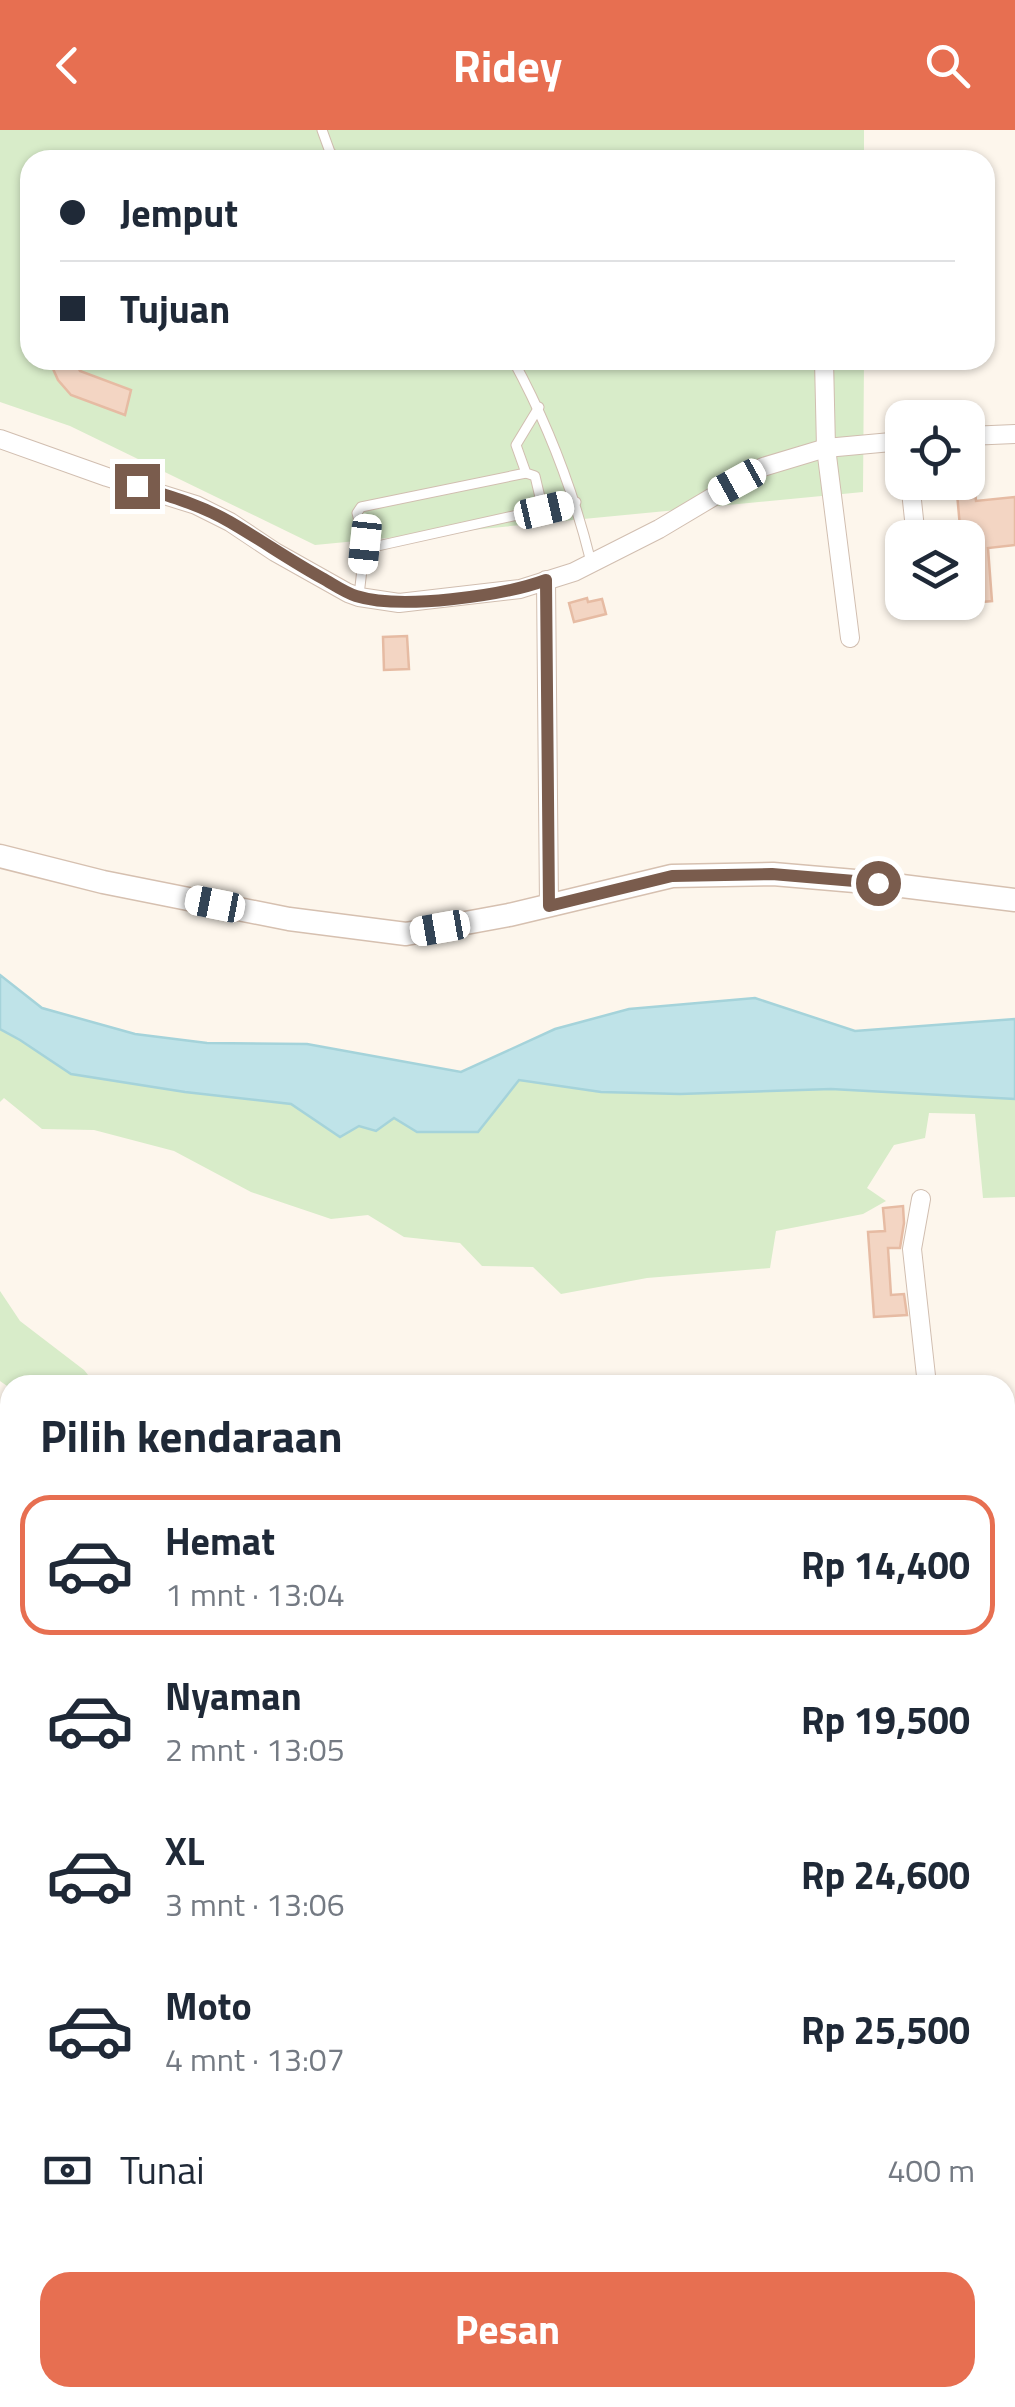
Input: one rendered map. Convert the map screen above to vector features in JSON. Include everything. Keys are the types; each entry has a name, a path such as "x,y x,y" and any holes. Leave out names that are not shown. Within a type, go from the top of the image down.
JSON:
{"street":[{"path":"824,370 826,448 850,638"},
{"path":"985,435 1015,434"},
{"path":"0,439 196,505 359,597 400,603 520,589 574,572 764,467 826,448 885,443"},
{"path":"546,580 549,906"},
{"path":"0,856 103,882 289,919 406,934 510,916 672,876 772,874 1015,900"},
{"path":"921,1200 912,1248 926,1375"}],"lane":[{"path":"519,370 539,407 576,502 591,563"},
{"path":"526,473 516,445 539,407"},
{"path":"359,597 365,544 356,513 361,507 526,473 534,476 544,510"},
{"path":"365,544 373,547 576,502"}],"green space":[{"path":"0,130 864,130 864,150 20,150 20,370 864,370 863,492 315,545 70,426 0,402"},
{"path":"0,1029 71,1074 291,1104 340,1136 359,1126 376,1131 394,1118 519,1080 601,1092 680,1094 831,1089 1015,1099 1015,1197 983,1198 975,1114 929,1113 925,1138 894,1145 867,1188 886,1201 863,1214 776,1231 770,1268 647,1278 561,1294 533,1267 482,1266 460,1243 404,1237 368,1215 331,1219 251,1192 174,1151 94,1130 42,1129 4,1098 0,1102"},
{"path":"0,1291 20,1321 88,1375 0,1375"}],"water":[{"path":"0,975 42,1008 135,1034 207,1043 307,1044 461,1072 555,1029 629,1009 755,998 855,1031 1015,1019 1015,1099 831,1089 680,1094 601,1092 519,1080 478,1132 417,1132 394,1118 376,1131 359,1126 340,1137 291,1104 71,1074 0,1029"}],"building":[{"path":"54,370 79,370 131,390 125,415 71,395"},
{"path":"1015,497 1015,545 988,548 992,601 985,602 985,520 959,520 958,500"},
{"path":"587,598 588,602 602,599 606,614 574,622 569,603"},
{"path":"407,636 409,669 384,670 383,637"},
{"path":"903,1206 900,1248 888,1248 891,1295 904,1294 907,1315 874,1317 868,1232 885,1231 883,1208"}],"route":[{"path":"137,486 196,505 230,522 359,597 400,603 426,601 520,589 546,580 549,906 672,876 772,874 878,883"}]}
